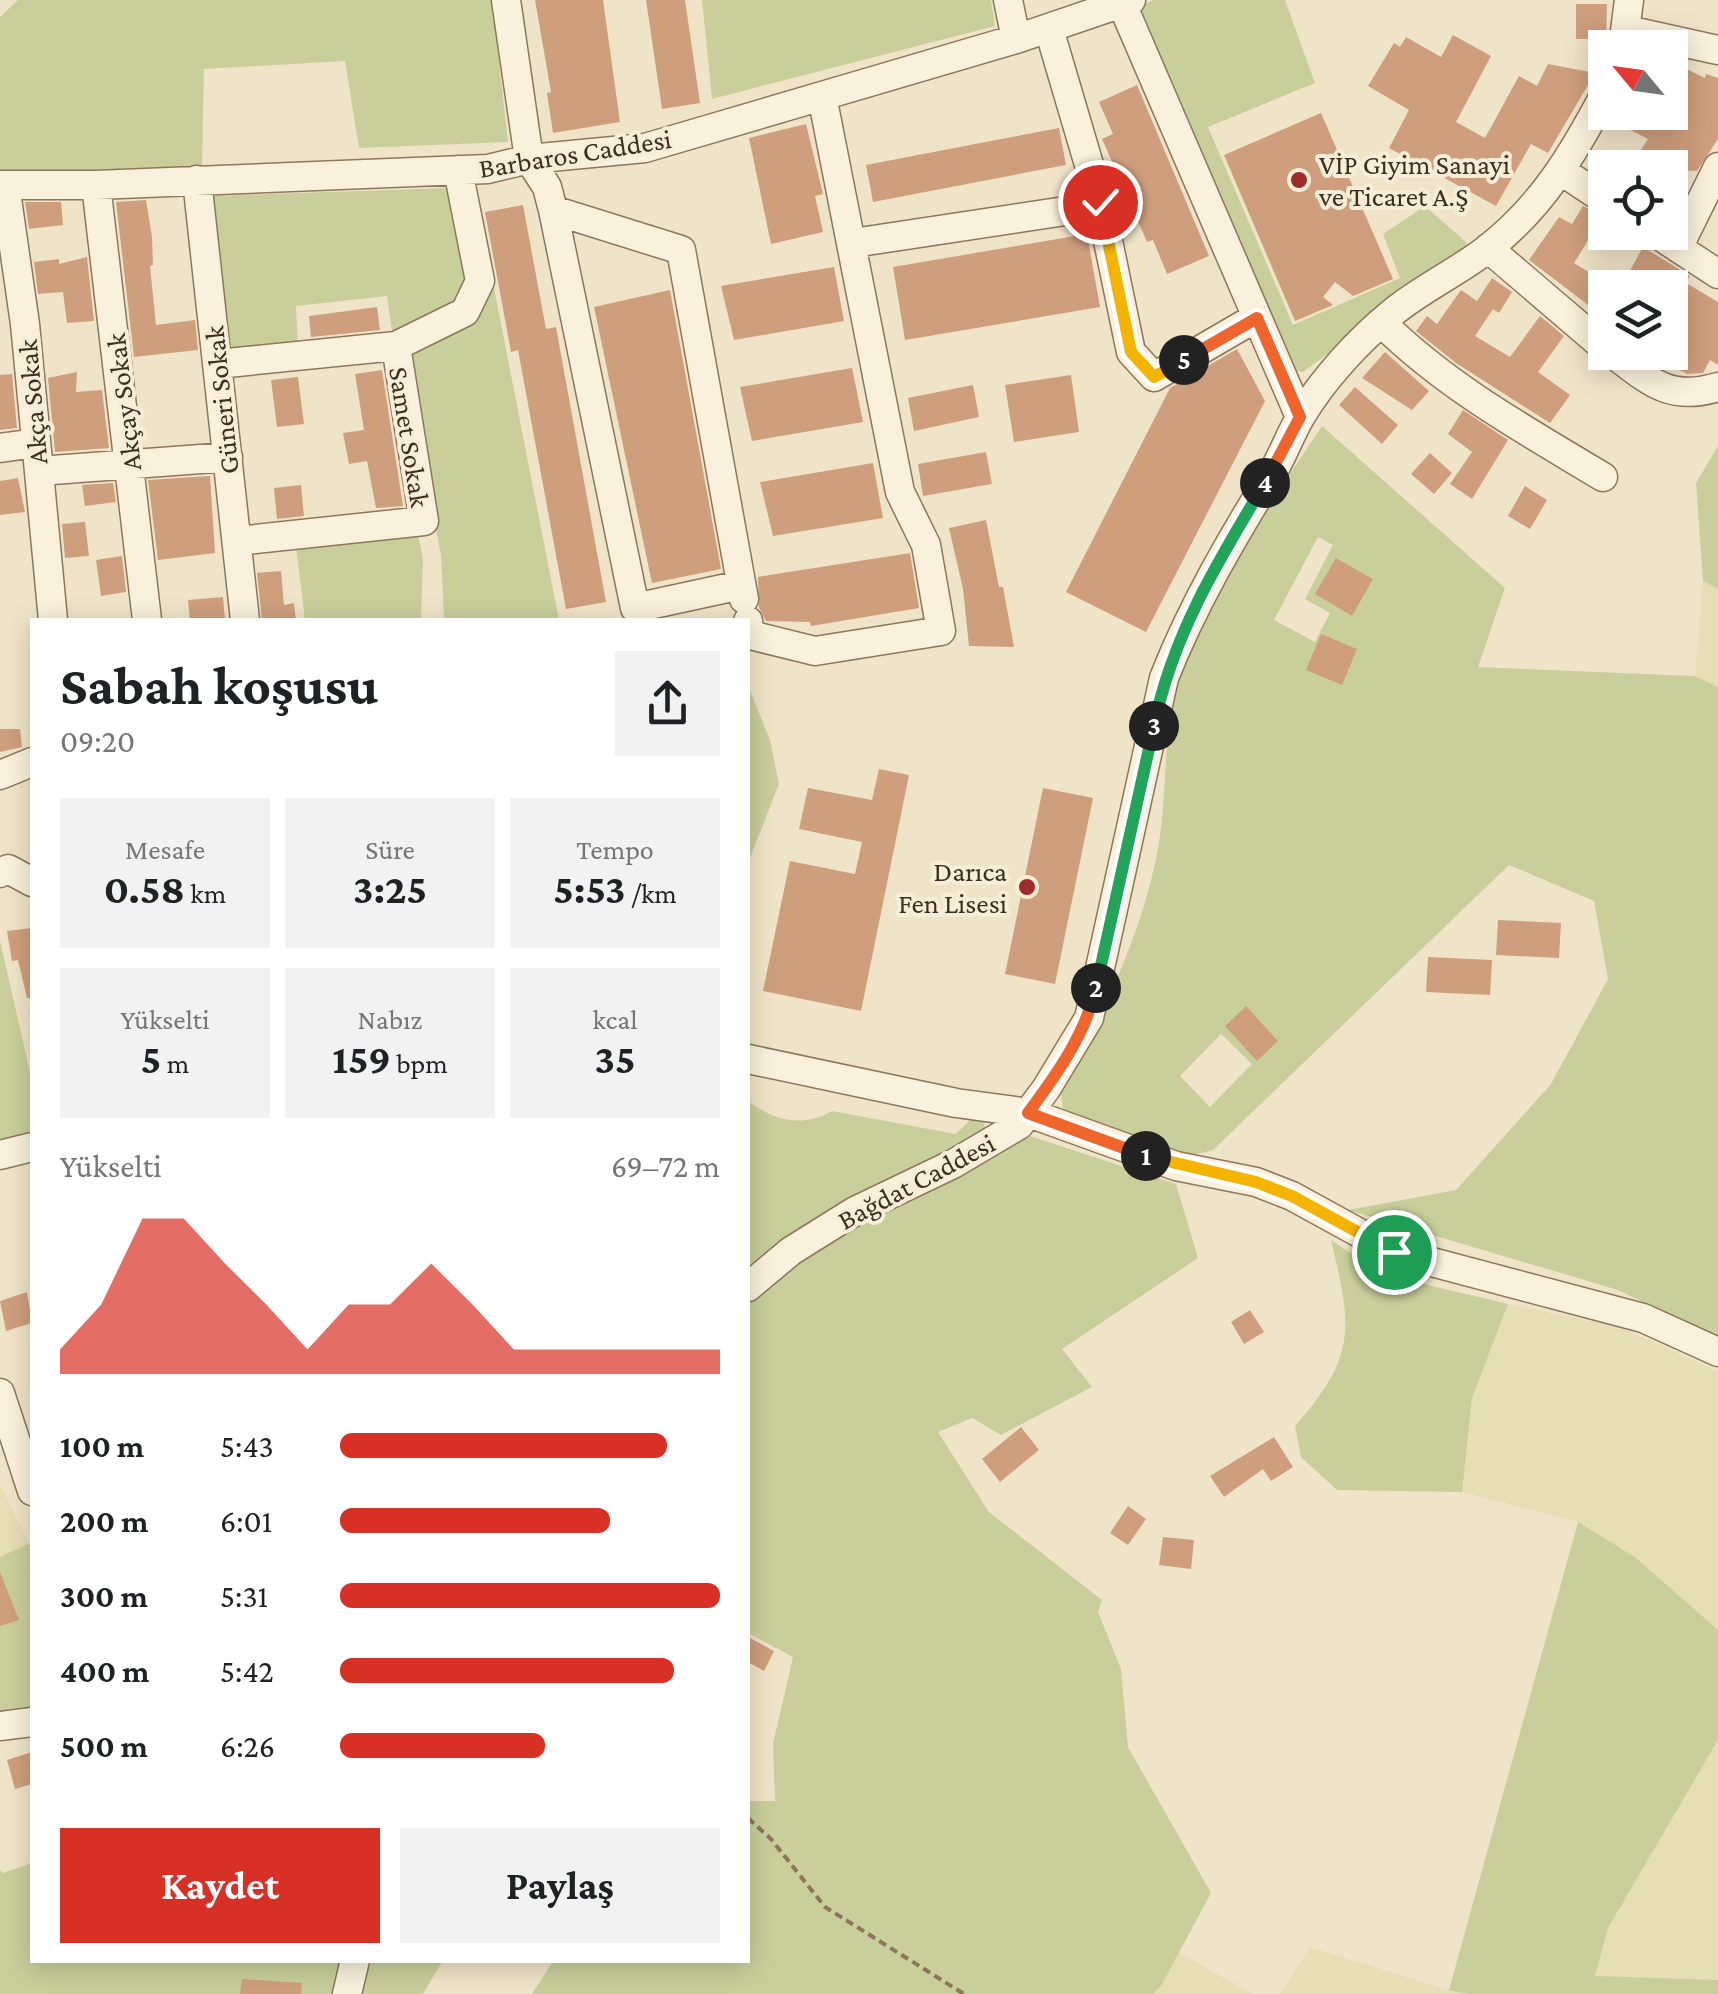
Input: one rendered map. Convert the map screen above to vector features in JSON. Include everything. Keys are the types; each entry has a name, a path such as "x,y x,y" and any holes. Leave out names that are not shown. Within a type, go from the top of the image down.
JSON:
{"street":[{"path":"506,0 529,159 547,186 553,210 635,608 741,585"},
{"path":"1008,0 1016,40"},
{"path":"1626,30 1629,0"},
{"path":"1126,2 1300,417"},
{"name":"Barbaros Caddesi","path":"2,185 96,185 488,169 529,159 645,148 1016,40 1126,2"},
{"path":"1048,29 1100,202 1131,352 1154,377 1257,318"},
{"path":"1688,42 1715,44"},
{"path":"750,634 814,651 941,631 926,545 900,492 822,96"},
{"name":"Bağdat Caddesi","path":"750,1284 839,1221 953,1164 1019,1125 1028,1113 1089,1018 1164,678 1182,632 1222,554 1291,441 1300,417 1338,368 1382,323 1488,248 1562,172 1588,125"},
{"path":"1688,219 1712,197 1718,167"},
{"path":"217,364 396,346 465,312 480,282 458,170"},
{"path":"1562,172 1588,189"},
{"name":"Güneri Sokak","path":"197,180 245,618"},
{"name":"Akça Sokak","path":"2,185 25,324 53,618"},
{"name":"Akçay Sokak","path":"96,185 148,618"},
{"path":"553,210 681,250 748,618"},
{"path":"853,243 1072,210"},
{"path":"1488,248 1588,333"},
{"path":"1681,250 1718,274"},
{"path":"1382,323 1414,354 1470,396 1603,476"},
{"name":"Samet Sokak","path":"236,541 424,521 396,346"},
{"path":"1634,370 1650,382 1690,396 1718,388"},
{"path":"0,448 37,457 131,463 228,457"},
{"path":"0,774 30,763"},
{"path":"750,1059 956,1104 1028,1113 1176,1166 1256,1182 1292,1196 1312,1211 1394,1252 1643,1318 1718,1352"},
{"path":"0,1155 30,1148"},
{"path":"0,1394 30,1485"},
{"path":"0,1726 30,1722"},
{"path":"347,1994 354,1963"}],"path":[{"path":"750,1820 825,1907 964,1994"}],"shaded area":[{"path":"1703,581 1718,589 1718,687 1695,676"},
{"path":"1508,1304 1620,1327 1718,1371 1718,1630 1635,1557 1578,1522 1462,1492 1472,1398"},
{"path":"0,1484 29,1544 0,1557"},
{"path":"1718,1740 1718,1980 1595,1977 1608,1928"},
{"path":"1310,1947 1449,1990 1465,1994 1280,1994"},
{"path":"1179,1952 1252,1994 1153,1994"}],"green space":[{"path":"18,0 492,0 508,142 359,148 345,61 204,69 202,166 0,174 0,17"},
{"path":"702,0 991,0 995,26 712,99"},
{"path":"1154,0 1285,0 1315,83 1208,127 1293,325 1400,278 1383,234 1425,206 1467,243 1463,254 1303,372 1285,368 1131,10"},
{"path":"448,188 473,283 463,304 393,339 387,296 296,306 298,350 228,358 211,196"},
{"path":"494,288 559,618 444,618 441,555 405,369 415,350 472,322"},
{"path":"1322,426 1505,588 1478,667 1695,676 1718,687 1718,1338 1618,1290 1348,1210 1456,1190 1551,1084 1608,979 1594,901 1509,865 1213,1150 1189,1156 1063,1109 1061,1092 1117,979 1148,890 1160,838 1172,706 1187,652 1219,585","holes":["1318,537 1333,545 1305,599 1330,613 1315,642 1274,620","1221,1034 1252,1064 1210,1107 1180,1076"]},
{"path":"1718,446 1718,589 1703,581 1696,483"},
{"path":"417,528 423,560 421,618 305,618 296,546"},
{"path":"750,691 770,740 779,784 750,858"},
{"path":"0,941 30,1072 30,1139 0,1145"},
{"path":"750,1102 789,1120 810,1119 832,1111 956,1134 970,1120 983,1121 985,1127 959,1149 750,1269"},
{"path":"1021,1133 1176,1184 1198,1258 1062,1349 1092,1387 1001,1435 972,1418 938,1432 989,1512 1102,1600 1098,1612 1121,1669 1128,1747 1211,1893 1153,1994 532,1994 552,1963 750,1963 750,1801 775,1801 773,1744 793,1657 750,1634 750,1297 815,1244"},
{"path":"1331,1240 1382,1274 1508,1304 1472,1398 1462,1492 1337,1490 1301,1457 1295,1426 1330,1380 1344,1340 1343,1296"},
{"path":"1578,1522 1635,1557 1718,1630 1718,1740 1608,1928 1595,1976 1718,1980 1718,1994 1467,1994 1449,1990"},
{"path":"30,1543 30,1716 0,1720 0,1557"},
{"path":"30,1864 30,1963 342,1963 334,1994 0,1994 0,1870 3,1873"},
{"path":"368,1963 441,1963 423,1994 362,1994"}],"building":[{"path":"535,0 603,0 620,122 553,133 547,93 551,92"},
{"path":"646,0 685,0 700,103 662,109"},
{"path":"1576,4 1607,4 1606,30 1588,30 1588,39 1576,39"},
{"path":"1453,35 1491,56 1456,122 1485,138 1519,76 1537,86 1548,64 1588,72 1588,85 1548,153 1531,144 1496,206 1389,148 1409,110 1368,86 1394,43 1400,47 1406,37 1441,57"},
{"path":"1688,70 1705,78 1706,74 1718,78 1718,139 1697,171 1688,171 1688,150 1641,150 1648,139 1630,130 1688,130"},
{"path":"1137,85 1209,256 1167,274 1153,240 1147,242 1102,139 1113,134 1099,102"},
{"path":"1321,113 1393,279 1353,296 1335,282 1323,297 1333,305 1295,321 1224,155"},
{"path":"806,124 823,194 815,196 823,232 771,244 749,138"},
{"path":"1059,128 1066,165 873,202 866,165"},
{"path":"146,200 152,237 150,266 156,325 195,320 198,350 134,357 116,202"},
{"path":"25,202 61,202 63,225 29,229"},
{"path":"523,205 546,329 556,327 606,602 566,609 518,350 511,352 485,212"},
{"path":"1583,206 1588,208 1588,240 1574,263 1588,271 1588,305 1529,260 1559,217 1572,224"},
{"path":"1087,234 1100,307 905,340 893,267"},
{"path":"1641,250 1648,250 1680,270 1630,270"},
{"path":"87,257 94,321 67,323 63,292 38,294 34,262 59,259 59,264"},
{"path":"834,267 844,321 734,340 721,286"},
{"path":"1492,278 1512,292 1499,313 1493,309 1475,336 1510,357 1540,316 1564,336 1538,372 1570,395 1550,423 1456,363 1416,331 1427,316 1437,324 1461,290 1477,301"},
{"path":"1688,284 1718,302 1718,365 1710,360 1703,373 1687,374 1680,370 1688,370"},
{"path":"670,290 721,569 652,583 594,307"},
{"path":"377,307 380,330 311,337 309,316"},
{"path":"1237,349 1265,401 1146,632 1066,592 1170,388"},
{"path":"1385,352 1429,391 1412,410 1362,378"},
{"path":"852,368 863,422 752,441 740,387"},
{"path":"382,370 403,506 376,508 367,461 349,464 343,433 364,430 355,374"},
{"path":"77,372 76,392 102,390 109,448 55,452 48,378"},
{"path":"12,374 17,428 0,430 0,375"},
{"path":"1071,375 1079,432 1014,442 1005,385"},
{"path":"298,377 304,424 277,427 271,380"},
{"path":"973,385 979,417 914,431 908,398"},
{"path":"1355,387 1398,425 1382,444 1339,405"},
{"path":"1463,410 1508,440 1472,499 1450,484 1472,452 1448,434"},
{"path":"986,452 992,484 923,496 918,464"},
{"path":"1430,453 1452,473 1434,494 1411,474"},
{"path":"873,463 883,518 773,536 760,482"},
{"path":"210,476 215,553 158,560 148,480"},
{"path":"18,478 25,512 0,515 0,481"},
{"path":"113,483 116,502 85,506 82,485"},
{"path":"301,485 304,516 277,519 274,488"},
{"path":"1525,486 1547,500 1530,529 1508,516"},
{"path":"986,520 1014,647 969,646 963,589 949,528"},
{"path":"85,522 89,556 65,558 62,524"},
{"path":"910,553 919,608 811,626 810,622 766,621 759,608 758,577"},
{"path":"122,556 126,592 101,596 96,560"},
{"path":"1336,558 1373,579 1352,616 1315,594"},
{"path":"281,571 284,605 294,603 296,618 262,618 257,573"},
{"path":"223,597 225,618 190,618 188,600"},
{"path":"1321,634 1357,649 1342,685 1306,670"},
{"path":"0,729 20,729 22,747 0,752"},
{"path":"879,769 909,775 861,1011 763,991 790,861 855,874 862,842 799,829 808,788 872,800"},
{"path":"1043,788 1093,798 1055,984 1005,974"},
{"path":"1498,920 1561,923 1559,958 1496,955"},
{"path":"30,928 30,998 18,960 12,961 7,931"},
{"path":"1428,957 1492,960 1490,995 1426,992"},
{"path":"1246,1006 1278,1041 1257,1061 1225,1026"},
{"path":"27,1292 30,1324 6,1331 0,1301"},
{"path":"1250,1310 1264,1332 1244,1344 1231,1322"},
{"path":"1021,1427 1039,1450 1000,1482 982,1459"},
{"path":"1274,1437 1293,1467 1271,1481 1263,1469 1224,1497 1210,1476"},
{"path":"1128,1506 1146,1519 1128,1545 1110,1533"},
{"path":"1163,1537 1194,1540 1191,1569 1159,1565"},
{"path":"0,1572 19,1620 0,1626"},
{"path":"750,1638 774,1651 764,1671 750,1663"},
{"path":"30,1753 30,1785 15,1789 7,1760"},
{"path":"242,1979 302,1983 301,1994 240,1994"}],"place":[{"name":"VİP Giyim Sanayi ve Ticaret A.Ş","path":"1299,180"},
{"name":"Darıca Fen Lisesi","path":"1027,887"}],"route":[{"path":"1100,202 1131,352 1154,377 1257,318 1300,417 1291,441 1222,554 1182,632 1164,678 1137,815 1089,1018 1028,1113 1176,1166 1256,1182 1292,1196 1312,1211 1394,1252"}]}
